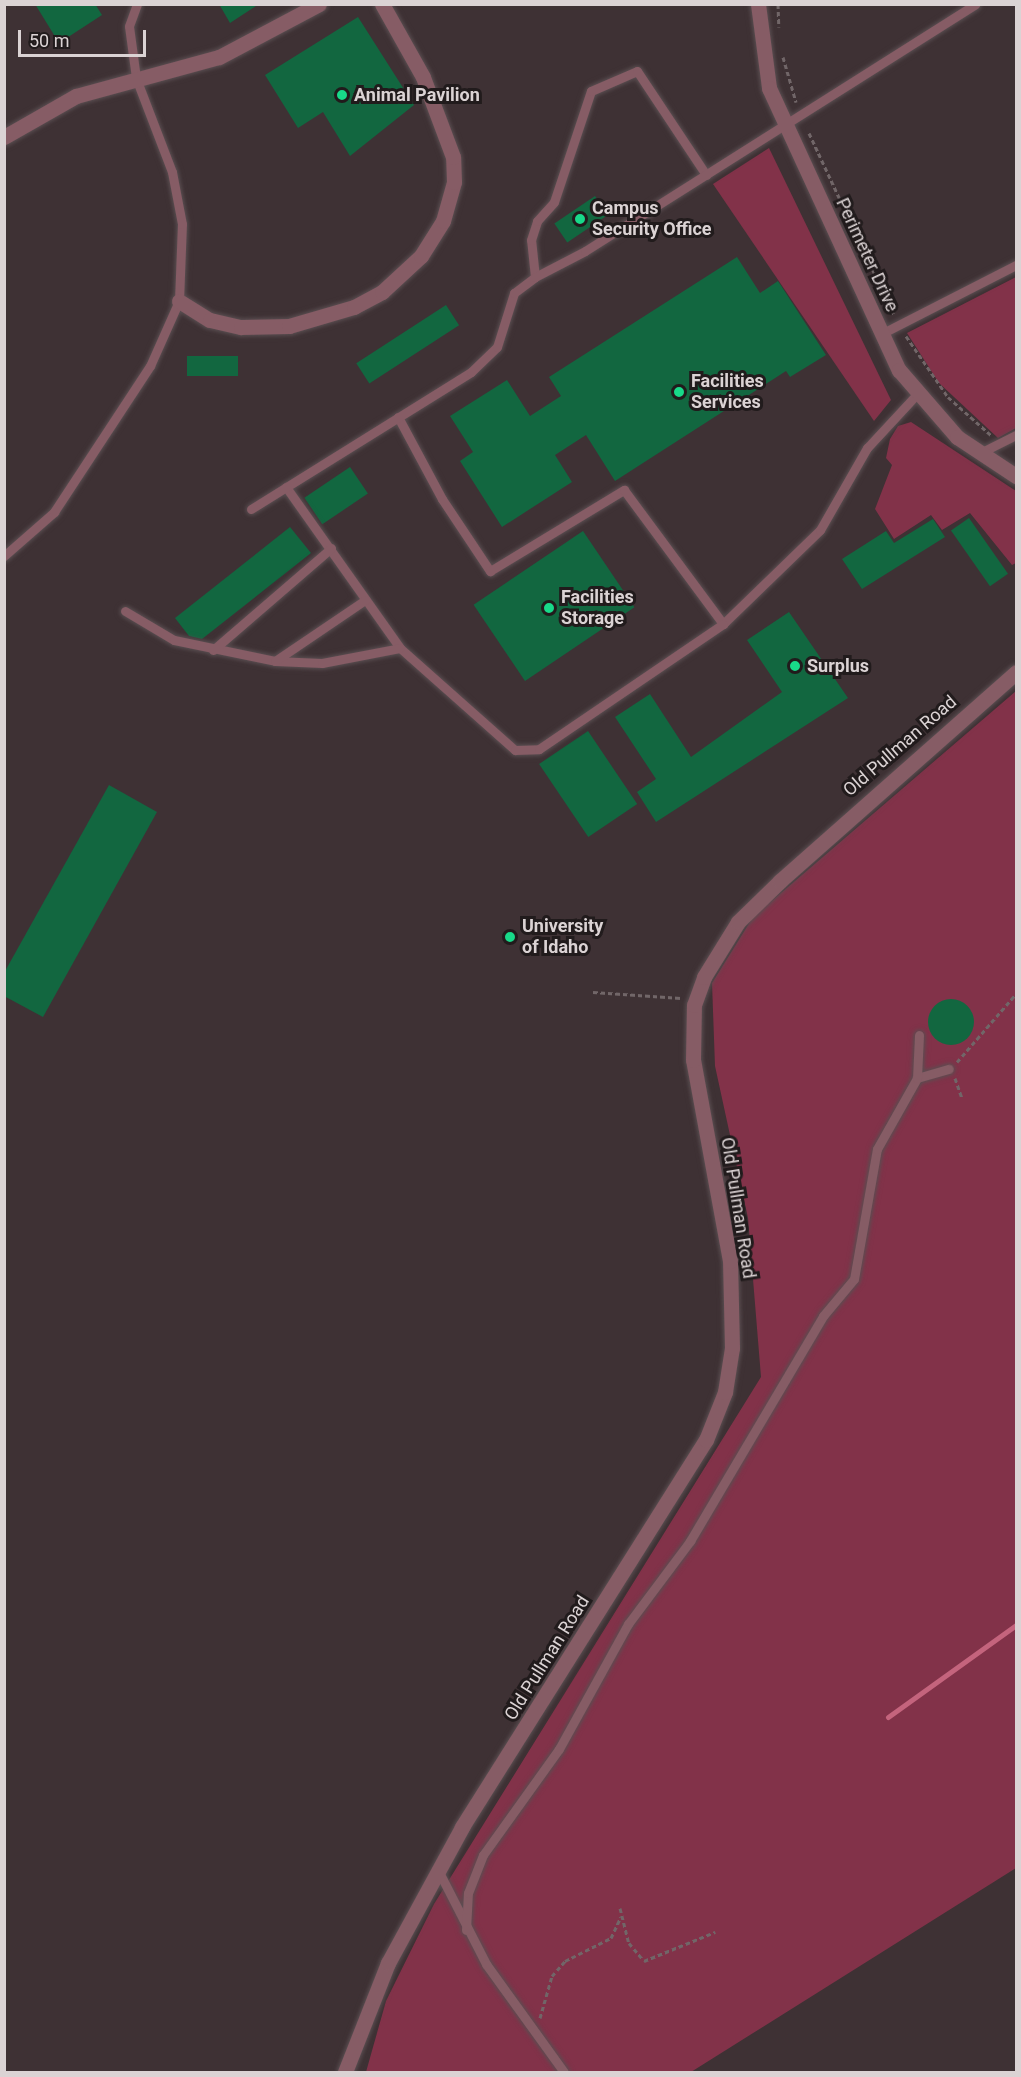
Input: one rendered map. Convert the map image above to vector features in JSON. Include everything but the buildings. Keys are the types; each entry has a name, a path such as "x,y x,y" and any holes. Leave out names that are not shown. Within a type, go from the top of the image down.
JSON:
{"street":[{"path":"4,137 76,96 219,57 319,4"},
{"path":"179,301 210,320 241,327 289,326 354,308 422,256 443,221 454,182 453,157 423,76 382,4"},
{"name":"Perimeter Drive","path":"758,4 762,59 785,125 881,334 917,394 980,453 1017,476"},
{"name":"Old Pullman Road","path":"345,2073 388,1963 438,1870 706,1440 725,1392 732,1348 730,1261 693,1060 697,998 738,922 880,788 1017,672"}],"lane":[{"path":"4,555 54,512 150,366 179,301 182,224 172,172 136,78 129,26 137,4"},
{"path":"250,508 471,372 497,347 514,293 535,277 706,175 975,4"},
{"path":"535,277 531,240 537,221 554,202 591,92 637,71 706,175"},
{"path":"881,334 1017,265"},
{"path":"286,487 400,648 515,750 539,748 723,624 820,530 867,448 917,394"},
{"path":"398,417 442,499 490,571 550,530 624,490 723,624"},
{"path":"980,453 1017,435"},
{"path":"213,650 331,548"},
{"path":"275,661 365,600"},
{"path":"124,611 174,640 213,650 275,661 322,663 400,648"},
{"path":"466,1930 468,1893 483,1855 560,1749 628,1624 690,1541 823,1316 854,1279 878,1149 917,1078 919,1035"},
{"path":"917,1078 949,1069"},
{"path":"438,1870 466,1930 564,2073"}],"path":[{"path":"778,4 779,36"},
{"path":"780,48 801,115 899,325 948,397 1001,443"},
{"path":"593,992 697,998"},
{"path":"962,1098 949,1069 1017,994"},
{"path":"620,1908 621,1917 636,1957 644,1961 715,1932"},
{"path":"539,2034 552,1976 565,1961 611,1938 621,1917"}],"shaded area":[{"path":"769,148 891,400 874,421 713,184"},
{"path":"1016,277 1016,428 998,438 939,383 907,333"},
{"path":"911,422 1016,491 1016,563 1012,565 970,513 942,530 931,515 894,539 875,509 892,465 886,458 890,439 898,426"},
{"path":"1016,691 1016,1868 691,2072 366,2072 386,2001 434,1904 761,1377 748,1218 715,1066 712,983 753,917"}],"waterway":[{"path":"888,1717 1016,1625"}],"place":[{"name":"Animal Pavilion","path":"342,95"},
{"name":"Campus Security Office","path":"580,219"},
{"name":"Facilities Services","path":"679,392"},
{"name":"Facilities Storage","path":"549,608"},
{"name":"Surplus","path":"795,666"},
{"name":"University of Idaho","path":"510,937"}]}
